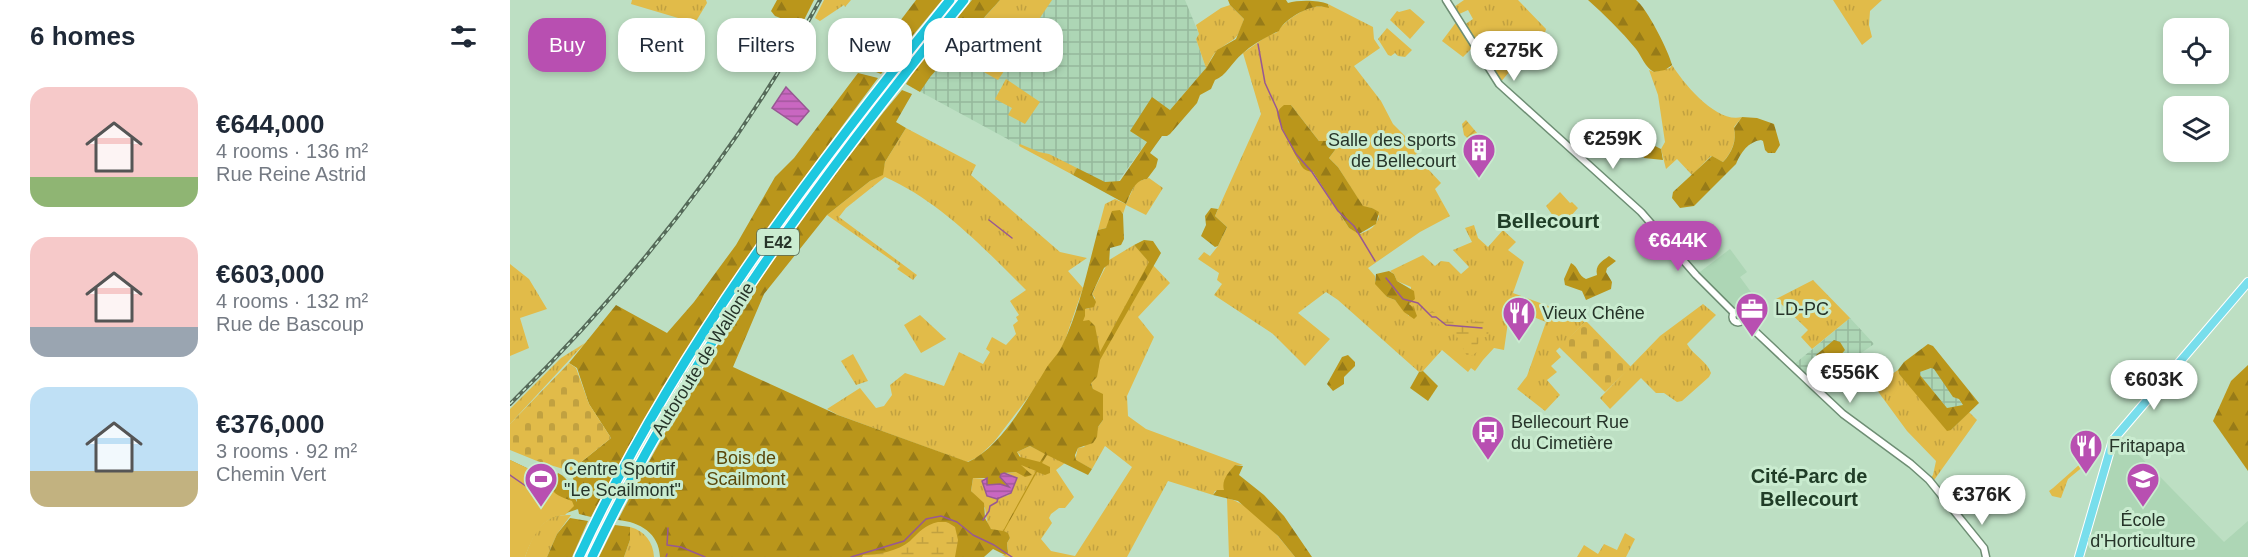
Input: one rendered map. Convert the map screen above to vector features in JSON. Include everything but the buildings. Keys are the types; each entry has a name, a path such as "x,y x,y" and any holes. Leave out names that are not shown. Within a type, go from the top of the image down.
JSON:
{"highway":[{"name":"Autoroute de Wallonie","path":"579,557 641,435 678,373 755,255 860,113 950,0"},
{"name":"Autoroute de Wallonie","path":"592,557 619,502 688,380 765,261 855,138 964,0"}],"main road":[{"path":"2079,557 2113,440 2248,282"}],"street":[{"path":"1446,0 1498,84 1641,212 1696,275 1734,313 1732,317 1735,321 1739,322 1742,319 1843,414 1916,468 1984,548 1986,557"}],"shaded area":[{"path":"972,0 1185,0 1199,34 1196,39 1206,68 1170,110 1109,194 906,84 924,58 924,72 1063,72 1063,18 957,18"},
{"path":"786,87 809,111 797,125 772,108"},
{"path":"1730,249 1747,272 1740,277 1759,303 1742,314 1736,312 1696,275"},
{"path":"1850,318 1874,344 1817,384 1816,387 1792,366"},
{"path":"1931,368 1964,406 1947,408 1920,375 1920,372"},
{"name":"École d'Horticulture","path":"2120,436 2224,542 2248,521 2248,557 2082,557"},
{"path":"1004,473 1017,478 1011,493 997,499 987,496 982,481 987,478 987,485 1000,484 1009,487 1000,477"}],"green space":[{"path":"632,0 706,0 707,3 698,18 678,18 631,4"},
{"path":"777,0 814,0 805,18 780,18 771,11"},
{"path":"824,0 851,0 845,7 844,5 820,21 815,18"},
{"path":"916,0 942,0 927,18 924,18 924,22 912,36 912,18 902,18"},
{"path":"972,0 1000,0 984,18 957,18"},
{"path":"1000,0 1052,0 1040,18 984,18"},
{"path":"1228,0 1286,0 1288,3 1314,1 1328,4 1329,8 1310,8 1299,13 1285,23 1279,31 1264,38 1238,57 1215,80 1211,89 1200,95 1197,103 1170,134 1162,136 1150,153 1158,159 1156,167 1147,179 1136,184 1126,204 1073,175 1077,168 1105,182 1120,181 1147,142 1130,131 1152,97 1170,110 1206,68 1217,50 1236,39 1244,19"},
{"path":"1464,0 1518,0 1546,29 1537,64 1519,56 1499,84 1473,47 1463,57 1442,41 1457,21 1461,27 1473,19 1468,10 1455,16 1451,9"},
{"path":"1588,0 1636,0 1657,31 1672,65 1665,70 1654,72 1651,70 1625,36"},
{"path":"1833,0 1882,0 1870,11 1869,25 1872,37 1862,45"},
{"path":"1328,4 1373,27 1374,39 1380,48 1354,66 1381,101 1393,124 1411,142 1413,141 1419,151 1415,155 1441,183 1435,189 1450,216 1420,232 1368,268 1387,297 1395,300 1409,316 1411,287 1397,281 1390,271 1423,255 1435,266 1441,261 1449,262 1461,274 1469,267 1453,250 1472,242 1465,228 1474,225 1478,238 1488,247 1503,230 1516,242 1508,250 1524,262 1513,293 1551,307 1548,317 1559,320 1574,308 1586,321 1556,351 1561,357 1551,366 1557,372 1547,380 1560,395 1545,411 1517,389 1527,376 1546,322 1513,309 1508,322 1504,350 1494,348 1475,371 1471,368 1468,372 1442,350 1423,371 1419,372 1326,292 1298,313 1330,339 1305,366 1273,334 1214,295 1222,284 1217,280 1219,273 1198,259 1204,252 1210,256 1218,246 1227,227 1215,216 1261,114 1243,53 1270,34 1276,33 1298,14 1314,7 1329,6","holes":["1291,105 1319,141 1334,145 1335,150 1329,158 1338,167 1363,207 1372,208 1379,216 1367,231 1360,234 1349,228 1312,172 1298,162 1281,122"]},
{"path":"1230,5 1244,19 1239,33 1215,53 1206,68 1196,39 1199,34 1196,25 1221,8"},
{"path":"1410,9 1425,22 1410,39 1390,20 1397,11"},
{"path":"1387,28 1412,50 1405,57 1395,53 1388,55 1378,39"},
{"path":"924,58 924,72 935,72 920,92 906,84"},
{"path":"1672,65 1693,92 1712,109 1732,118 1742,117 1734,127 1733,146 1723,162 1711,156 1692,175 1677,159 1666,169 1661,149 1665,142 1658,95 1649,70 1654,72 1670,68"},
{"path":"984,72 1003,72 998,80"},
{"path":"858,73 878,78 762,237 689,346 622,459 591,517 579,514 578,509 549,519 510,460 531,470 532,466 536,473 555,478 558,473 568,482 577,502 570,471 611,438 589,404 577,368 569,363 616,305 667,333 694,302 736,245 775,177 794,158"},
{"path":"1006,79 1040,102 1025,124 1008,115 1012,108 995,99"},
{"name":"Bois de Scailmont","path":"902,90 912,94 896,122 906,128 885,162 883,175 870,181 827,215 764,294 733,367 838,415 968,462 980,455 1002,434 1060,350 1079,302 1098,230 1106,228 1112,211 1120,210 1123,214 1124,239 1121,245 1110,248 1109,264 1104,268 1092,294 1096,302 1094,307 1085,309 1083,321 1089,320 1095,326 1100,352 1149,262 1134,245 1144,240 1153,241 1161,253 1100,360 1097,377 1091,383 1093,389 1103,394 1103,420 1093,443 1078,448 1075,455 1076,460 1092,469 1088,475 1047,455 1042,463 1050,467 1050,473 1045,475 1037,472 1004,531 1010,538 1007,543 1008,553 1005,555 993,549 984,557 660,557 656,541 647,530 634,523 618,520 666,431 746,301 804,217","holes":["1030,446 1045,454 1040,462 1020,457 1017,452","1021,465 1036,471 1003,531 991,529 985,518 984,503 971,491 973,478 987,478 987,485 1008,487 1000,477 1004,473 1016,472 1025,477 1032,475"]},
{"path":"1284,105 1291,105 1319,141 1329,141 1334,145 1335,150 1329,158 1338,167 1363,206 1379,212 1376,224 1359,234 1349,228 1313,172 1304,169 1294,153 1278,116 1279,110"},
{"path":"1742,117 1757,118 1774,124 1780,145 1775,153 1768,153 1761,140 1752,143 1736,164 1694,206 1680,208 1672,198 1673,192 1712,156 1723,162 1733,146 1734,128"},
{"path":"1466,120 1483,140 1476,146 1464,135 1462,124"},
{"path":"906,128 976,165 971,175 1060,252 1087,258 1068,271 1083,288 1063,346 1039,383 994,442 978,457 967,462 827,409 860,388 876,408 884,406 892,395 890,385 905,373 944,386 959,352 983,364 990,352 986,349 992,337 1006,345 1016,334 1013,325 1018,321 1016,317 1019,315 1010,301 1026,290 960,227 905,187 885,177 846,208 839,217 917,275 913,280 897,269 900,266 827,215 870,181 882,175 885,162"},
{"path":"1637,137 1661,149 1663,160 1644,158"},
{"path":"1020,144 1049,154 1077,168 1073,175 1019,146"},
{"path":"1149,178 1163,188 1146,215 1126,205 1123,214 1122,212 1106,228 1098,230 1105,204 1115,199 1126,204 1136,182"},
{"path":"1560,192 1578,208 1561,227 1546,206"},
{"path":"1211,208 1218,209 1215,216 1227,227 1218,246 1215,247 1201,236 1206,225 1205,216"},
{"path":"1134,245 1170,283 1138,317 1154,337 1127,396 1128,416 1146,429 1243,465 1236,465 1233,468 1227,476 1224,490 1215,491 1213,495 1168,481 1127,557 1006,557 1002,555 1008,551 1007,543 1010,538 1006,532 988,527 985,508 971,491 973,478 986,479 982,481 984,486 998,498 1009,495 1012,489 1006,484 1012,488 1017,478 1007,473 1016,472 1021,464 1020,455 1017,452 1030,446 1065,463 1056,470 1074,497 1065,508 1059,508 1051,514 1049,518 1052,523 1041,539 1051,551 1075,556 1132,467 1105,446 1092,469 1075,460 1078,448 1084,447 1103,420 1091,383 1095,326 1082,322 1085,309 1090,308 1095,298 1092,294 1109,260"},
{"path":"1609,256 1616,261 1607,268 1606,272 1612,282 1611,289 1586,300 1582,291 1565,285 1564,279 1571,263 1586,279 1597,275 1598,266"},
{"path":"510,264 529,279 547,309 520,318 529,348 510,356"},
{"path":"1389,271 1394,274 1397,281 1414,291 1415,299 1409,304 1414,308 1417,316 1414,319 1375,284 1376,274"},
{"path":"1813,280 1850,318 1812,349 1801,337 1808,330 1776,299"},
{"path":"1703,304 1716,315 1687,344 1709,369 1711,373 1709,377 1682,401 1677,402 1664,393 1656,393 1641,378 1610,409 1600,398 1660,336"},
{"path":"1432,311 1460,323 1490,318 1488,336 1480,339 1477,352 1468,358 1455,333 1425,319"},
{"path":"920,315 946,339 921,353 904,325"},
{"path":"1586,321 1631,367 1605,392 1559,347"},
{"path":"1834,340 1840,342 1845,350 1832,362 1822,366 1816,355"},
{"path":"585,343 510,424 510,409 561,358"},
{"path":"1928,344 1933,346 1979,403 1951,430 1947,431 1899,374 1898,370 1904,362","holes":["1934,369 1953,397 1959,399 1963,405 1947,408 1920,375 1920,372"]},
{"path":"853,354 868,381 856,385 841,361"},
{"path":"1348,355 1355,362 1355,366 1344,377 1344,384 1333,391 1327,384 1342,357"},
{"path":"569,363 576,368 589,404 611,438 570,471 510,450 510,424"},
{"path":"2248,365 2248,471 2213,421 2231,381"},
{"path":"1898,370 1899,374 1951,430 1969,412 1977,420 1932,483 1929,480 1933,475 1936,461 1907,431 1874,386"},
{"path":"1423,371 1438,386 1428,401 1410,388 1419,372"},
{"path":"2097,449 2101,452 2068,479 2061,498 2052,496 2049,491"},
{"name":"Centre Sportif \"Le Scailmont\"","path":"510,460 531,470 532,466 536,473 551,478 549,485 553,491 572,501 574,506 565,515 557,516 544,523 535,535 525,557 510,557"},
{"path":"1235,465 1243,466 1239,475 1264,495 1284,516 1312,557 1295,557 1278,536 1238,501 1213,495 1217,490 1224,490 1223,486 1228,473"},
{"path":"1227,498 1257,514 1295,557 1229,557"},
{"path":"571,515 557,534 547,557 525,557 540,527 552,518"},
{"path":"570,518 588,521 572,557 547,557 557,534"},
{"path":"938,522 947,522 955,527 958,540 955,557 862,557 894,550 910,541 926,527"},
{"path":"615,525 630,527 630,540 624,557 599,557"},
{"path":"630,527 640,531 647,538 654,557 624,557 630,540"},
{"path":"1625,533 1635,539 1626,557 1577,557 1584,545 1598,554 1604,544 1617,550"}],"waterway":[{"path":"1258,44 1265,83 1277,109 1282,129 1296,154 1312,172 1338,211 1354,226 1375,261"},
{"path":"989,220 1012,238"},
{"path":"1386,278 1403,299 1418,303 1432,317 1436,317 1446,325 1482,328"},
{"path":"510,475 533,491"},
{"path":"983,520 990,506 997,502 998,498"},
{"path":"851,557 904,541 926,519 941,516 957,522 973,535 1012,557"},
{"path":"668,528 667,545 681,547 705,557"}],"railway":[{"path":"510,404 598,311 680,214 754,110 820,0"}],"place":[{"name":"Salle des sports de Bellecourt","path":"1479,179"},
{"name":"LD-PC","path":"1752,338"},
{"name":"Vieux Chêne","path":"1519,342"},
{"name":"Bellecourt Rue du Cimetière","path":"1488,461"},
{"name":"Fritapapa","path":"2086,475"},
{"name":"Centre Sportif \"Le Scailmont\"","path":"541,508"},
{"name":"École d'Horticulture","path":"2143,508"}],"district":[{"name":"Bellecourt","path":"1548,220"},
{"name":"Cité-Parc de Bellecourt","path":"1809,488"}]}
